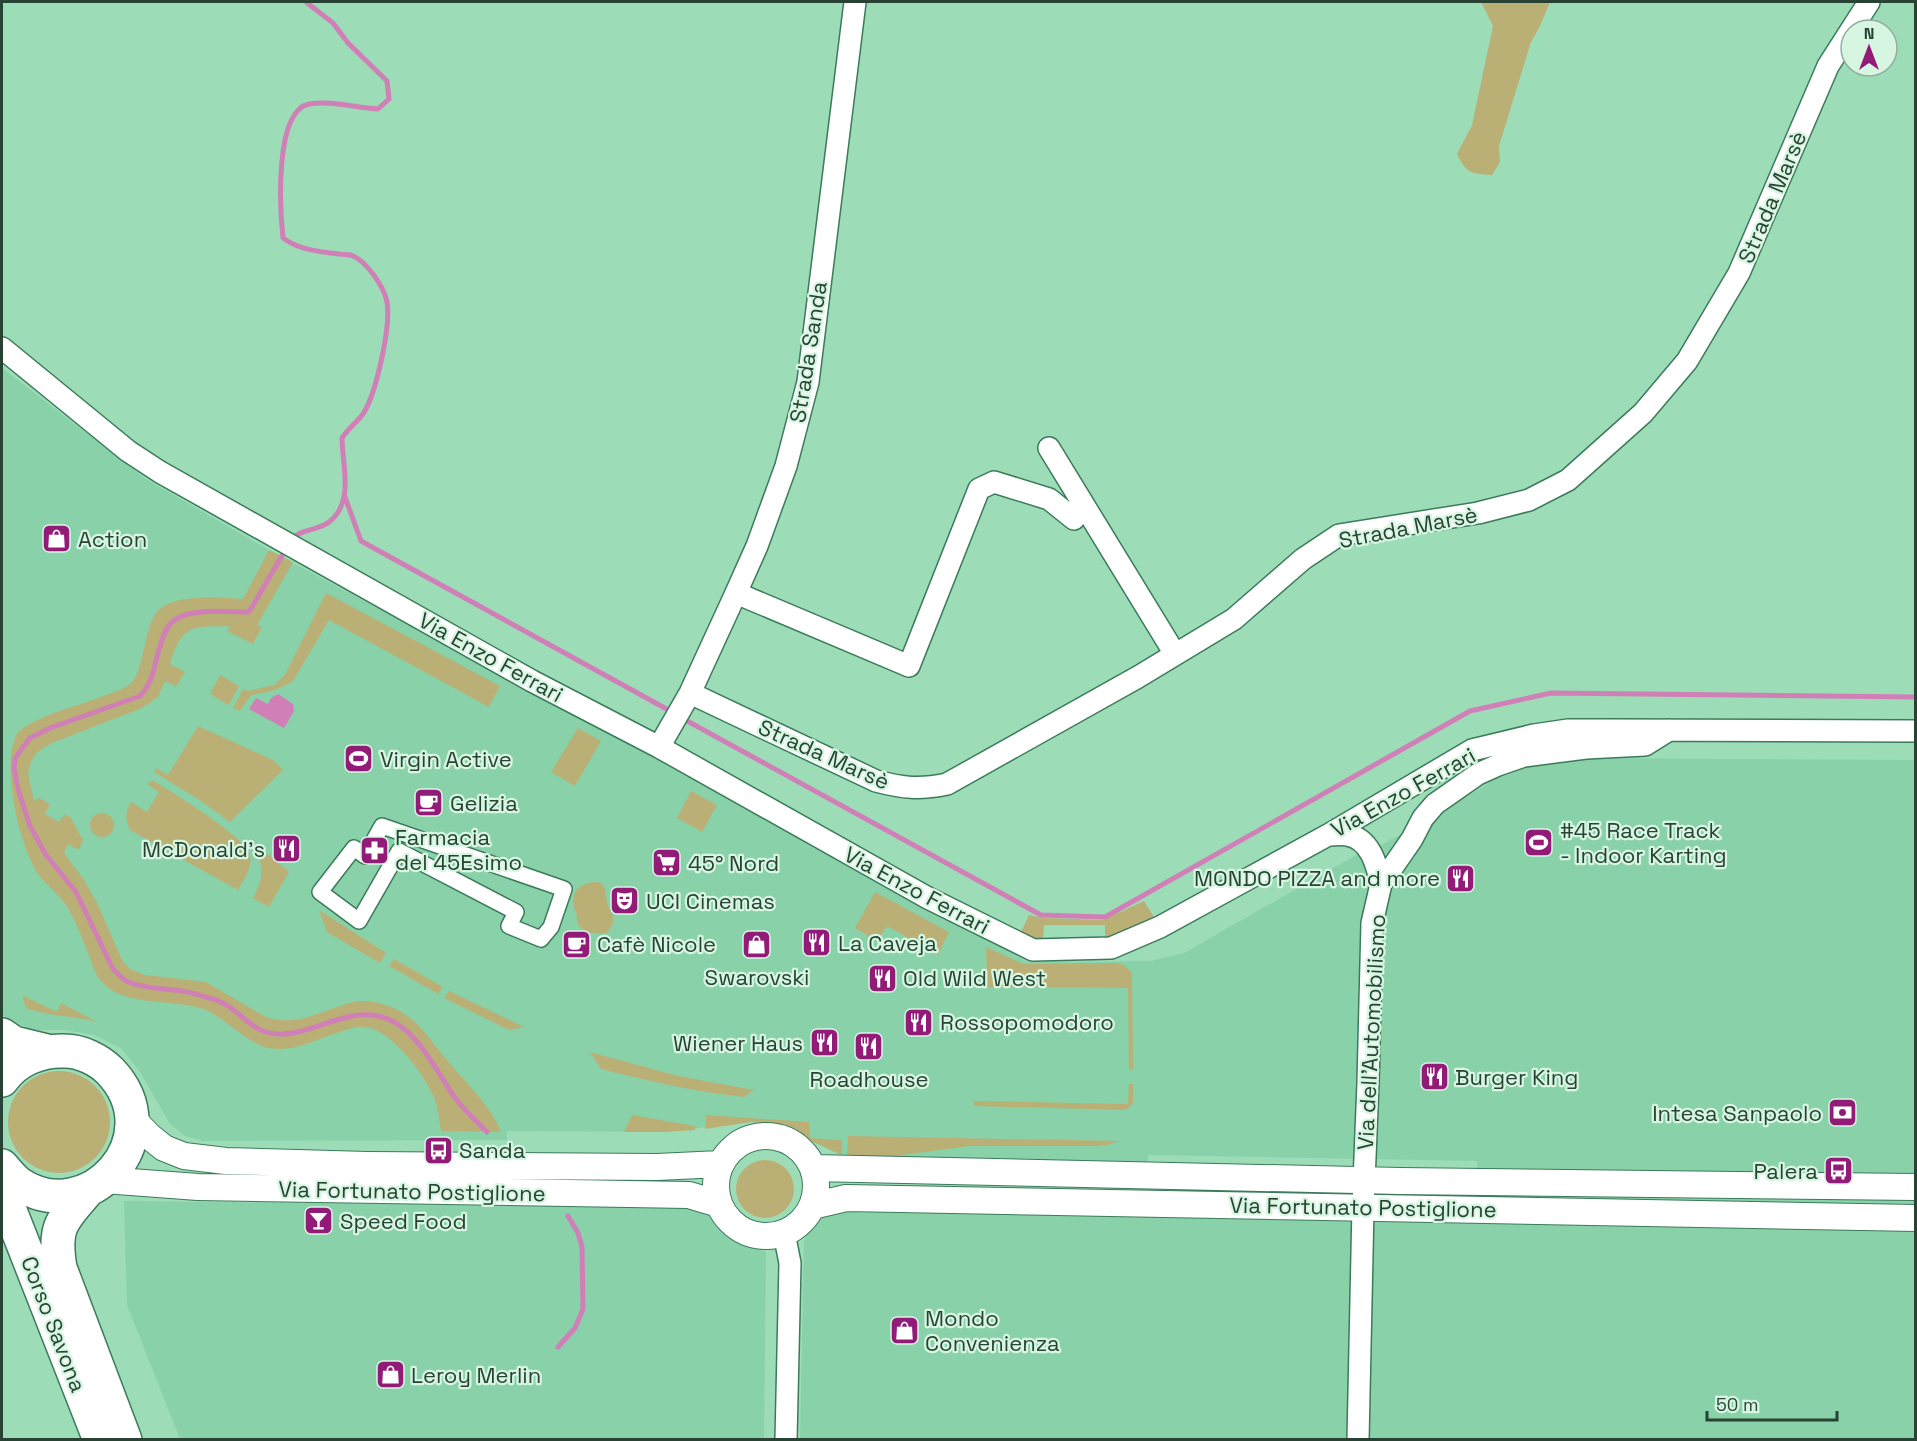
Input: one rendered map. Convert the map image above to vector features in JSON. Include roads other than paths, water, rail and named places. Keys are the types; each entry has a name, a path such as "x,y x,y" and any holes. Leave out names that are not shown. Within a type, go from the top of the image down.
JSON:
{"main road":[{"name":"Corso Savona","path":"2,1035 14,1043 47,1051 67,1051 87,1056 105,1066 119,1080 128,1098 132,1119 130,1142 120,1163 64,1217 58,1232 56,1247 60,1268 125,1440"},
{"name":"Corso Savona","path":"2,1080 7,1072 25,1059 47,1051"},
{"path":"2,1166 18,1182 40,1193 64,1195 97,1185"},
{"name":"Corso Savona","path":"2,1173 7,1203 100,1440"}],"street":[{"name":"Strada Sanda","path":"659,747 687,698 757,546 786,466 808,382 855,2"},
{"name":"Strada Marsè","path":"687,698 876,781 904,788 926,789 947,784 1234,619 1303,559 1339,536 1478,513 1529,500 1568,480 1634,421 1687,361 1739,273 1828,66 1869,2"},
{"name":"Via Enzo Ferrari","path":"2,348 128,451 160,472 532,681 659,747 928,898 1033,950 1111,948 1160,927 1328,835 1472,750 1534,735 1568,730 1916,731"},
{"path":"1049,448 1175,654"},
{"path":"736,592 909,666 979,489 994,482 1049,499 1074,519"},
{"name":"Via dell'Automobilismo","path":"1358,1440 1372,923 1381,884 1412,839 1423,818 1435,804 1478,774 1524,756 1586,748 1645,745 1669,730"},
{"path":"381,826 564,889 551,927 541,939 509,926 516,912 399,851 359,921 320,892 354,848 365,856 381,826"},
{"name":"Via dell'Automobilismo","path":"1328,835 1350,835 1364,844 1374,858 1381,884"},
{"name":"Via Fortunato Postiglione","path":"132,1119 164,1148 184,1156 226,1161 367,1165 657,1167 720,1164"},
{"path":"769,1136 780,1138 800,1149 813,1168 816,1181 812,1206 798,1224 784,1233 772,1236 756,1235 740,1229 727,1218 719,1204 716,1177 720,1164 727,1154 746,1140 769,1136"},
{"name":"Via Fortunato Postiglione","path":"813,1168 1364,1180 1916,1187"},
{"name":"Via Fortunato Postiglione","path":"97,1185 689,1195 719,1204"},
{"name":"Via Fortunato Postiglione","path":"812,1206 846,1198 1916,1218"},
{"path":"784,1233 790,1263 786,1440"}],"waterway":[{"path":"292,539 300,533 329,522 337,514 342,504 345,494 342,438 363,414 373,391 382,357 388,309 384,293 364,263 350,255 303,248 283,238 282,164 290,124 298,111 309,104 317,103 378,109 389,99 387,81 348,43 333,23 306,2"},
{"path":"345,497 361,541 672,712"},
{"path":"287,547 249,612 197,612 178,618 171,623 163,637 150,681 140,696 50,728 30,738 15,758 14,769 30,826 46,855 76,892 113,969 126,981 148,987 193,993 215,1000 228,1006 257,1028 270,1033 291,1033 358,1015 385,1018 396,1023 416,1040 457,1100 487,1132"},
{"path":"680,717 1041,915 1105,917 1470,711 1551,693 1916,697"},
{"path":"558,1347 575,1328 583,1309 582,1247 578,1233 568,1216"}],"place":[{"name":"Action","path":"57,539"},
{"name":"Virgin Active","path":"359,759"},
{"name":"Gelizia","path":"429,803"},
{"name":"#45 Race Track - Indoor Karting","path":"1539,843"},
{"name":"McDonald's","path":"286,849"},
{"name":"Farmacia del 45Esimo","path":"374,850"},
{"name":"45° Nord","path":"667,863"},
{"name":"MONDO PIZZA and more","path":"1461,878"},
{"name":"UCI Cinemas","path":"625,901"},
{"name":"La Caveja","path":"817,943"},
{"name":"Cafè Nicole","path":"576,944"},
{"name":"Swarovski","path":"757,945"},
{"name":"Old Wild West","path":"882,978"},
{"name":"Rossopomodoro","path":"919,1022"},
{"name":"Wiener Haus","path":"824,1043"},
{"name":"Roadhouse","path":"869,1047"},
{"name":"Burger King","path":"1434,1077"},
{"name":"Intesa Sanpaolo","path":"1843,1113"},
{"name":"Sanda","path":"438,1150"},
{"name":"Palera","path":"1839,1171"},
{"name":"Speed Food","path":"319,1221"},
{"name":"Mondo Convenienza","path":"904,1331"},
{"name":"Leroy Merlin","path":"390,1375"}]}
